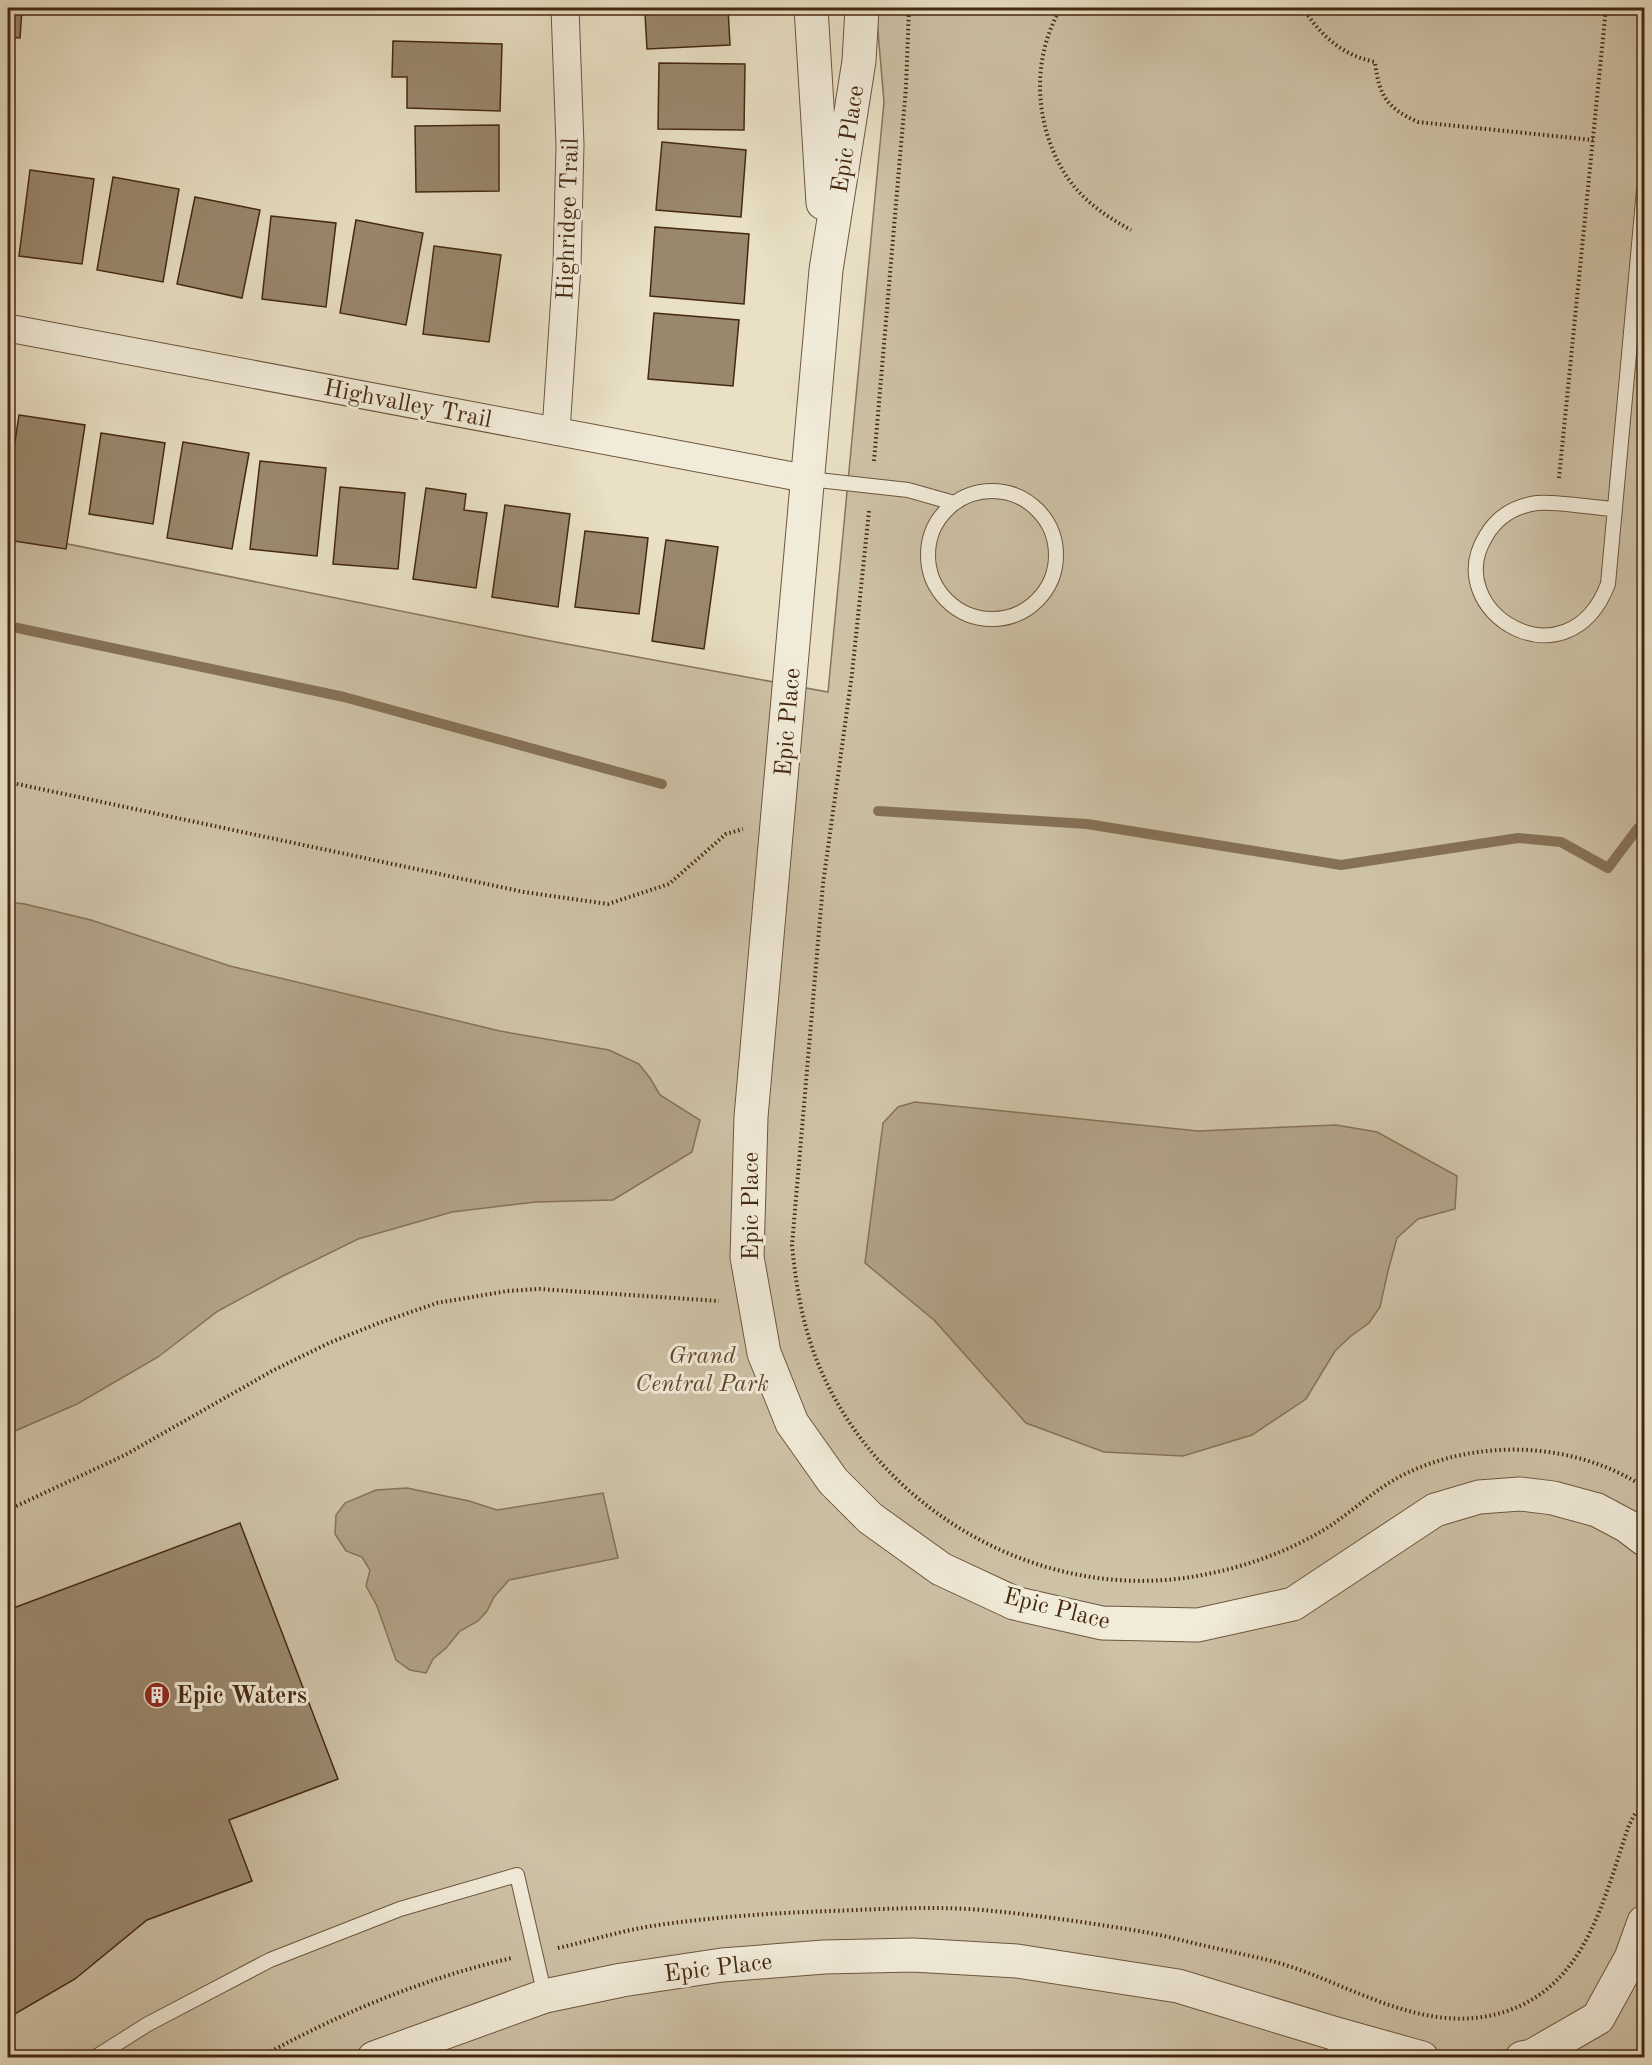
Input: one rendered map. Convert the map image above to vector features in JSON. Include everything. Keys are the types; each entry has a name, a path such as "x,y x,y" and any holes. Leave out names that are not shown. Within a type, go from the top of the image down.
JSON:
{"street":[{"name":"Highridge Trail","path":"556,431 567,265 569,157 565,8"},
{"name":"Epic Place","path":"811,8 826,270"},
{"name":"Epic Place","path":"861,8 859,61 826,270 751,1117 747,1257 764,1353 792,1423 833,1481 870,1518 941,1569 1014,1602 1102,1623 1198,1625 1293,1604 1435,1510 1479,1497 1520,1494 1553,1498 1597,1510 1627,1526 1644,1539"},
{"name":"Highvalley Trail","path":"8,328 809,479"},
{"path":"1522,2058 1532,2056 1599,2018 1631,1958 1644,1922"},
{"name":"Epic Place","path":"374,2058 545,1996 622,1980 722,1965 824,1957 913,1955 1017,1961 1178,1986 1336,2046 1422,2058"}],"lane":[{"path":"1614,509 1539,503 1505,514 1492,526 1482,542 1477,559 1477,577 1481,594 1491,610 1504,623 1521,632 1539,636 1558,634 1575,627 1591,616 1602,601 1608,584 1644,190"},
{"path":"809,479 908,490 954,503 969,495 985,491 1002,491 1018,496 1044,517 1053,531 1057,547 1057,563 1052,580 1044,594 1032,606 1017,615 1001,619 984,619 952,606 940,593 932,579 928,545 933,529 942,514 954,503"},
{"path":"94,2058 148,2024 270,1960 400,1909 517,1875 545,1996"}],"path":[{"path":"909,8 906,87 872,486 852,674 823,884 792,1245 796,1284 804,1323 817,1361 834,1397 855,1431 880,1462 908,1491 938,1515 1010,1554 1048,1567 1088,1576 1128,1580 1169,1579 1209,1574 1258,1560 1286,1550 1323,1530 1356,1508 1378,1489 1407,1473 1438,1461 1471,1453 1503,1449 1537,1450 1570,1455 1602,1465 1644,1487"},
{"path":"1062,8 1047,39 1041,65 1040,94 1044,122 1052,150 1066,175 1084,197 1106,216 1131,230"},
{"path":"1303,8 1314,25 1331,43 1359,59 1376,62 1380,92 1402,115 1418,122 1593,140"},
{"path":"1557,504 1606,8"},
{"path":"8,783 524,892 608,904 669,884 726,834 778,818"},
{"path":"8,1510 125,1455 272,1371 379,1323 437,1303 507,1291 540,1290 724,1301 754,1298"}],"green space":[{"name":"Grand Central Park","path":"876,8 1644,8 1644,2057 8,2057 8,532 545,640 828,692 884,102"}],"shaded area":[{"path":"8,902 91,920 230,966 500,1031 609,1050 639,1064 660,1095 700,1120 692,1152 613,1200 536,1202 452,1212 358,1239 218,1311 158,1357 77,1404 8,1434"},
{"path":"915,1102 1198,1131 1336,1125 1377,1132 1457,1176 1455,1209 1418,1219 1397,1238 1380,1307 1369,1323 1335,1351 1306,1399 1252,1435 1183,1456 1104,1452 1026,1423 934,1320 865,1263 883,1123 898,1107"},
{"path":"407,1488 469,1501 497,1510 603,1493 618,1558 509,1580 494,1597 487,1611 478,1621 460,1631 433,1659 426,1673 410,1670 396,1660 377,1606 366,1586 370,1570 362,1557 346,1551 335,1534 336,1515 345,1503 376,1490"}],"building":[{"path":"8,8 22,8 20,38 8,37"},
{"path":"66,8 92,8 68,13"},
{"path":"673,8 728,8 730,45 647,49 645,14 673,12"},
{"path":"393,41 502,44 500,111 407,108 407,77 392,77"},
{"path":"659,63 745,64 744,130 658,129"},
{"path":"499,125 499,191 416,192 415,126"},
{"path":"662,142 746,150 741,217 656,210"},
{"path":"8,160 11,160 8,189"},
{"path":"30,170 94,179 82,264 19,256"},
{"path":"113,177 179,189 163,282 97,270"},
{"path":"195,197 260,210 242,298 177,284"},
{"path":"271,216 336,223 326,307 262,299"},
{"path":"356,220 423,233 406,325 340,313"},
{"path":"655,227 749,234 744,304 650,296"},
{"path":"434,246 501,255 489,342 423,334"},
{"path":"654,313 739,320 733,386 648,379"},
{"path":"19,415 85,425 66,549 8,540 8,488"},
{"path":"101,433 165,443 153,524 89,514"},
{"path":"183,442 249,453 232,549 167,538"},
{"path":"260,461 326,468 317,556 250,549"},
{"path":"340,487 405,493 398,569 333,564"},
{"path":"426,488 466,494 464,510 487,513 476,588 413,579"},
{"path":"505,505 570,514 558,607 492,597"},
{"path":"585,531 648,538 639,614 575,607"},
{"path":"666,540 718,547 704,649 652,641"},
{"name":"Epic Waters","path":"240,1523 338,1779 229,1820 252,1881 147,1920 75,1979 8,2018 8,1610"}],"waterway":[{"path":"8,626 344,697 662,784"},
{"path":"878,811 1087,824 1341,865 1518,838 1561,842 1608,868 1638,828"}],"place":[{"name":"Epic Waters","path":"157,1695"}]}
